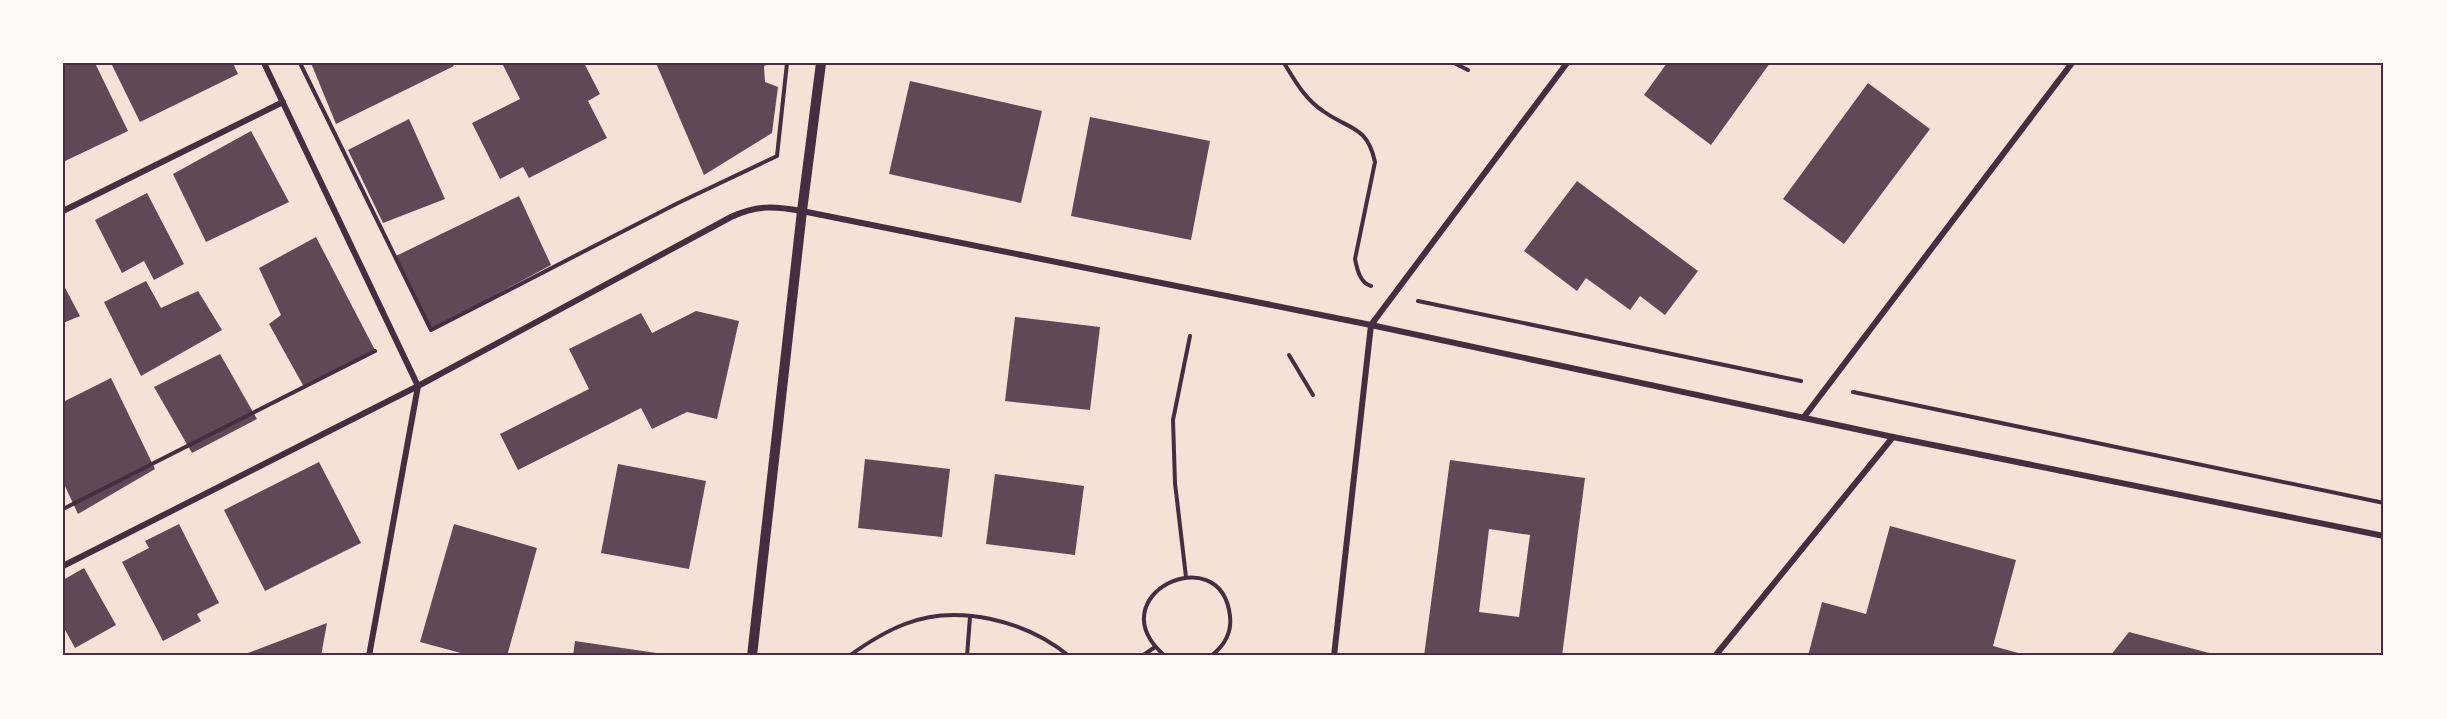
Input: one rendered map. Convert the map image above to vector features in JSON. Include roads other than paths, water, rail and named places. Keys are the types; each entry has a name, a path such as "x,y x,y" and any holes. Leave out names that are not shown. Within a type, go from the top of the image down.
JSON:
{"street":[{"path":"264,63 418,386 369,656"},
{"path":"752,656 802,211 822,63"},
{"path":"1334,656 1371,325 1567,63"},
{"path":"1804,417 2072,63"},
{"path":"63,211 283,102"},
{"path":"63,566 418,386 731,217 754,207 802,211 1371,325 1893,437 2384,536"},
{"path":"1715,656 1893,437"}]}
